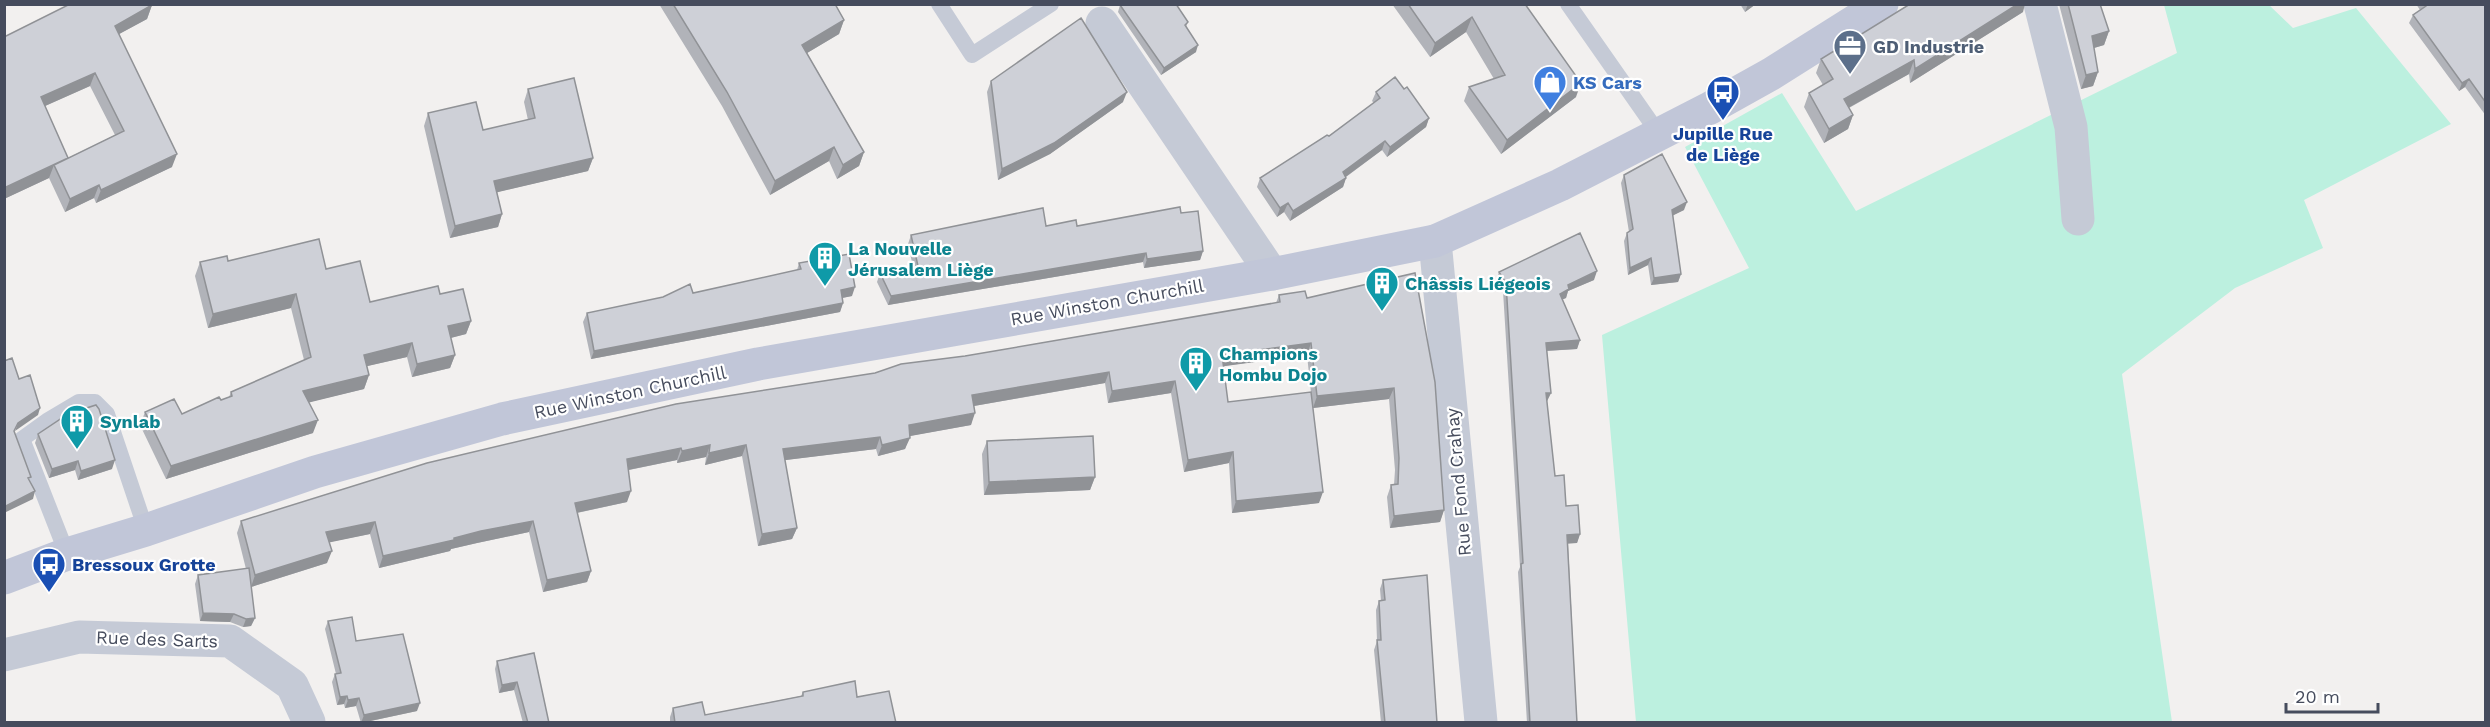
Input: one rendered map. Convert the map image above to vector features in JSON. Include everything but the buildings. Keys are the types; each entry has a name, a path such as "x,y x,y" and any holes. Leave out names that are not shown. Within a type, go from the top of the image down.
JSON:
{"main road":[{"name":"Rue Winston Churchill","path":"4,578 67,554 146,530 315,472 502,419 769,362 1272,274 1435,241 1552,188 1659,134 1771,74 1882,4"}],"street":[{"path":"2040,4 2071,127 2078,219"},
{"path":"1102,23 1272,274"},
{"name":"Rue Fond Crahay","path":"1435,241 1481,723"},
{"name":"Rue des Sarts","path":"4,655 79,637 230,641 292,686 309,723"}],"lane":[{"path":"939,4 972,56 1051,4"},
{"path":"1568,4 1659,134"},
{"path":"67,554 22,439 78,402 95,402 107,414 146,530"}],"green space":[{"path":"2164,5 2269,5 2293,28 2356,8 2451,124 2304,200 2323,248 2235,288 2122,374 2172,722 1636,722 1602,335 1749,268 1685,147 1782,93 1856,211 2177,53"}],"place":[{"name":"GD Industrie","path":"1850,75"},
{"name":"KS Cars","path":"1550,111"},
{"name":"Jupille Rue de Liège","path":"1723,121"},
{"name":"La Nouvelle Jérusalem Liège","path":"825,287"},
{"name":"Châssis Liégeois","path":"1382,312"},
{"name":"Champions Hombu Dojo","path":"1196,392"},
{"name":"Synlab","path":"77,450"},
{"name":"Bressoux Grotte","path":"49,593"}]}
